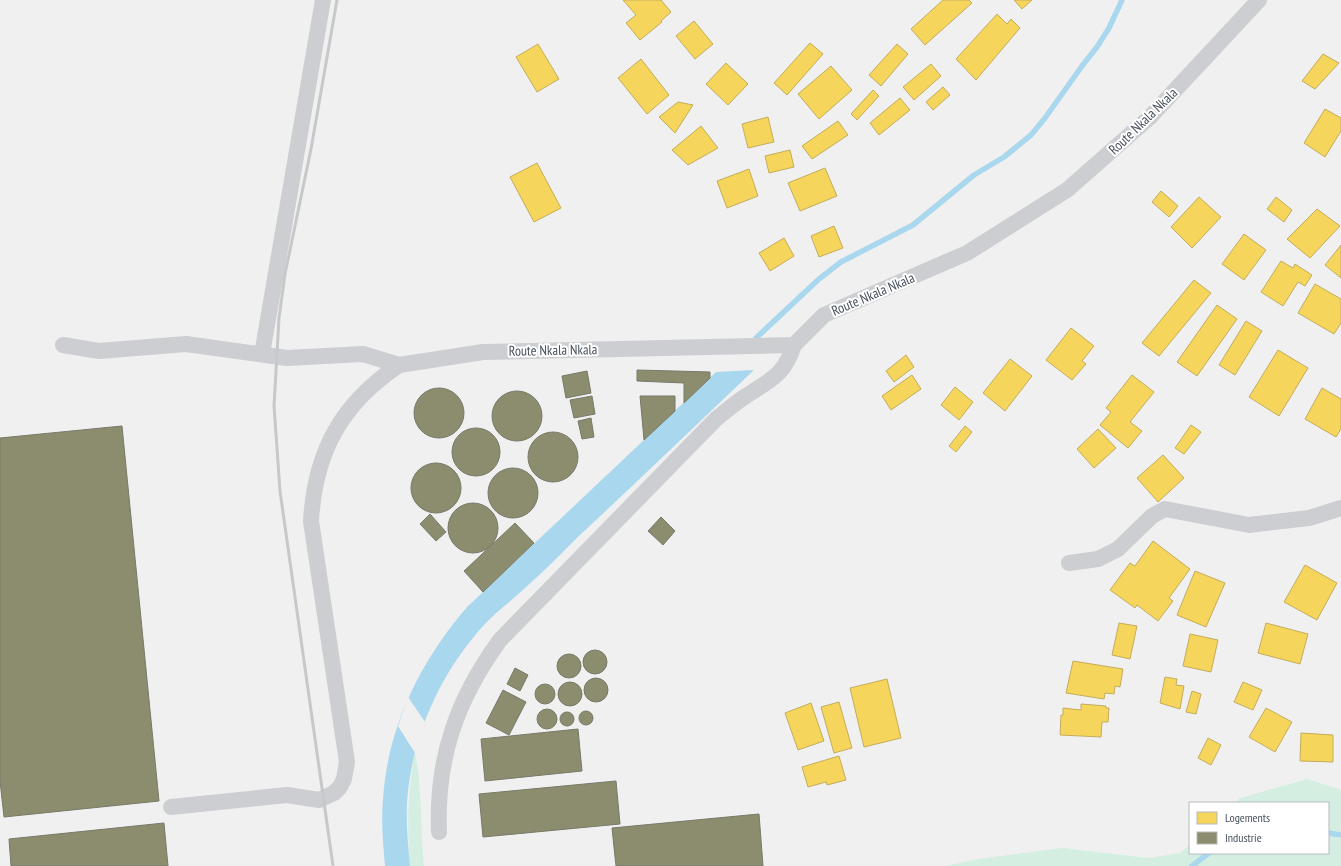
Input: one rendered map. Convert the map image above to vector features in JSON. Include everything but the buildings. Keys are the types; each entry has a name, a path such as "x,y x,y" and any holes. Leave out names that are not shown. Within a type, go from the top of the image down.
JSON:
{"street":[{"path":"262,354 323,0"},
{"name":"Route Nkala Nkala","path":"399,365 484,352 794,345 824,315 967,253 1067,190 1150,117 1259,0"},
{"path":"63,345 99,351 186,344 287,358 363,354 399,365"},
{"path":"440,832 440,785 449,740 460,707 483,663 500,640 716,419 733,405 769,383 777,376 785,367 794,345"},
{"path":"171,807 287,795 319,800 334,793 344,779 347,762 311,521 312,500 321,460 339,423 366,390 399,365"},
{"path":"1069,563 1098,559 1118,549 1152,516 1165,509 1249,525 1309,518 1341,508"}],"green space":[{"path":"415,753 418,767 424,866 410,866 408,809 410,781"},
{"path":"1307,779 1341,790 1341,866 946,866 978,859 1062,848 1148,858 1180,853 1189,846 1189,854 1329,854 1329,802 1236,802 1240,798"}],"water":[{"path":"754,370 538,576 489,620 468,644 441,685 430,708 415,755 407,803 410,866 385,866 382,832 382,807 386,772 392,746 399,721 409,696 421,673 450,628 467,607 716,372"}],"pier":[{"path":"408,697 425,722 415,753 398,726"}],"waterway":[{"path":"756,338 819,279 841,262 913,225 974,175 1004,157 1031,135 1097,47 1109,28 1122,0"},
{"path":"1329,833 1341,835"},
{"path":"1192,866 1208,854"}],"railway":[{"path":"333,866 280,491 274,406 279,318 285,274 311,149 337,0"}]}
